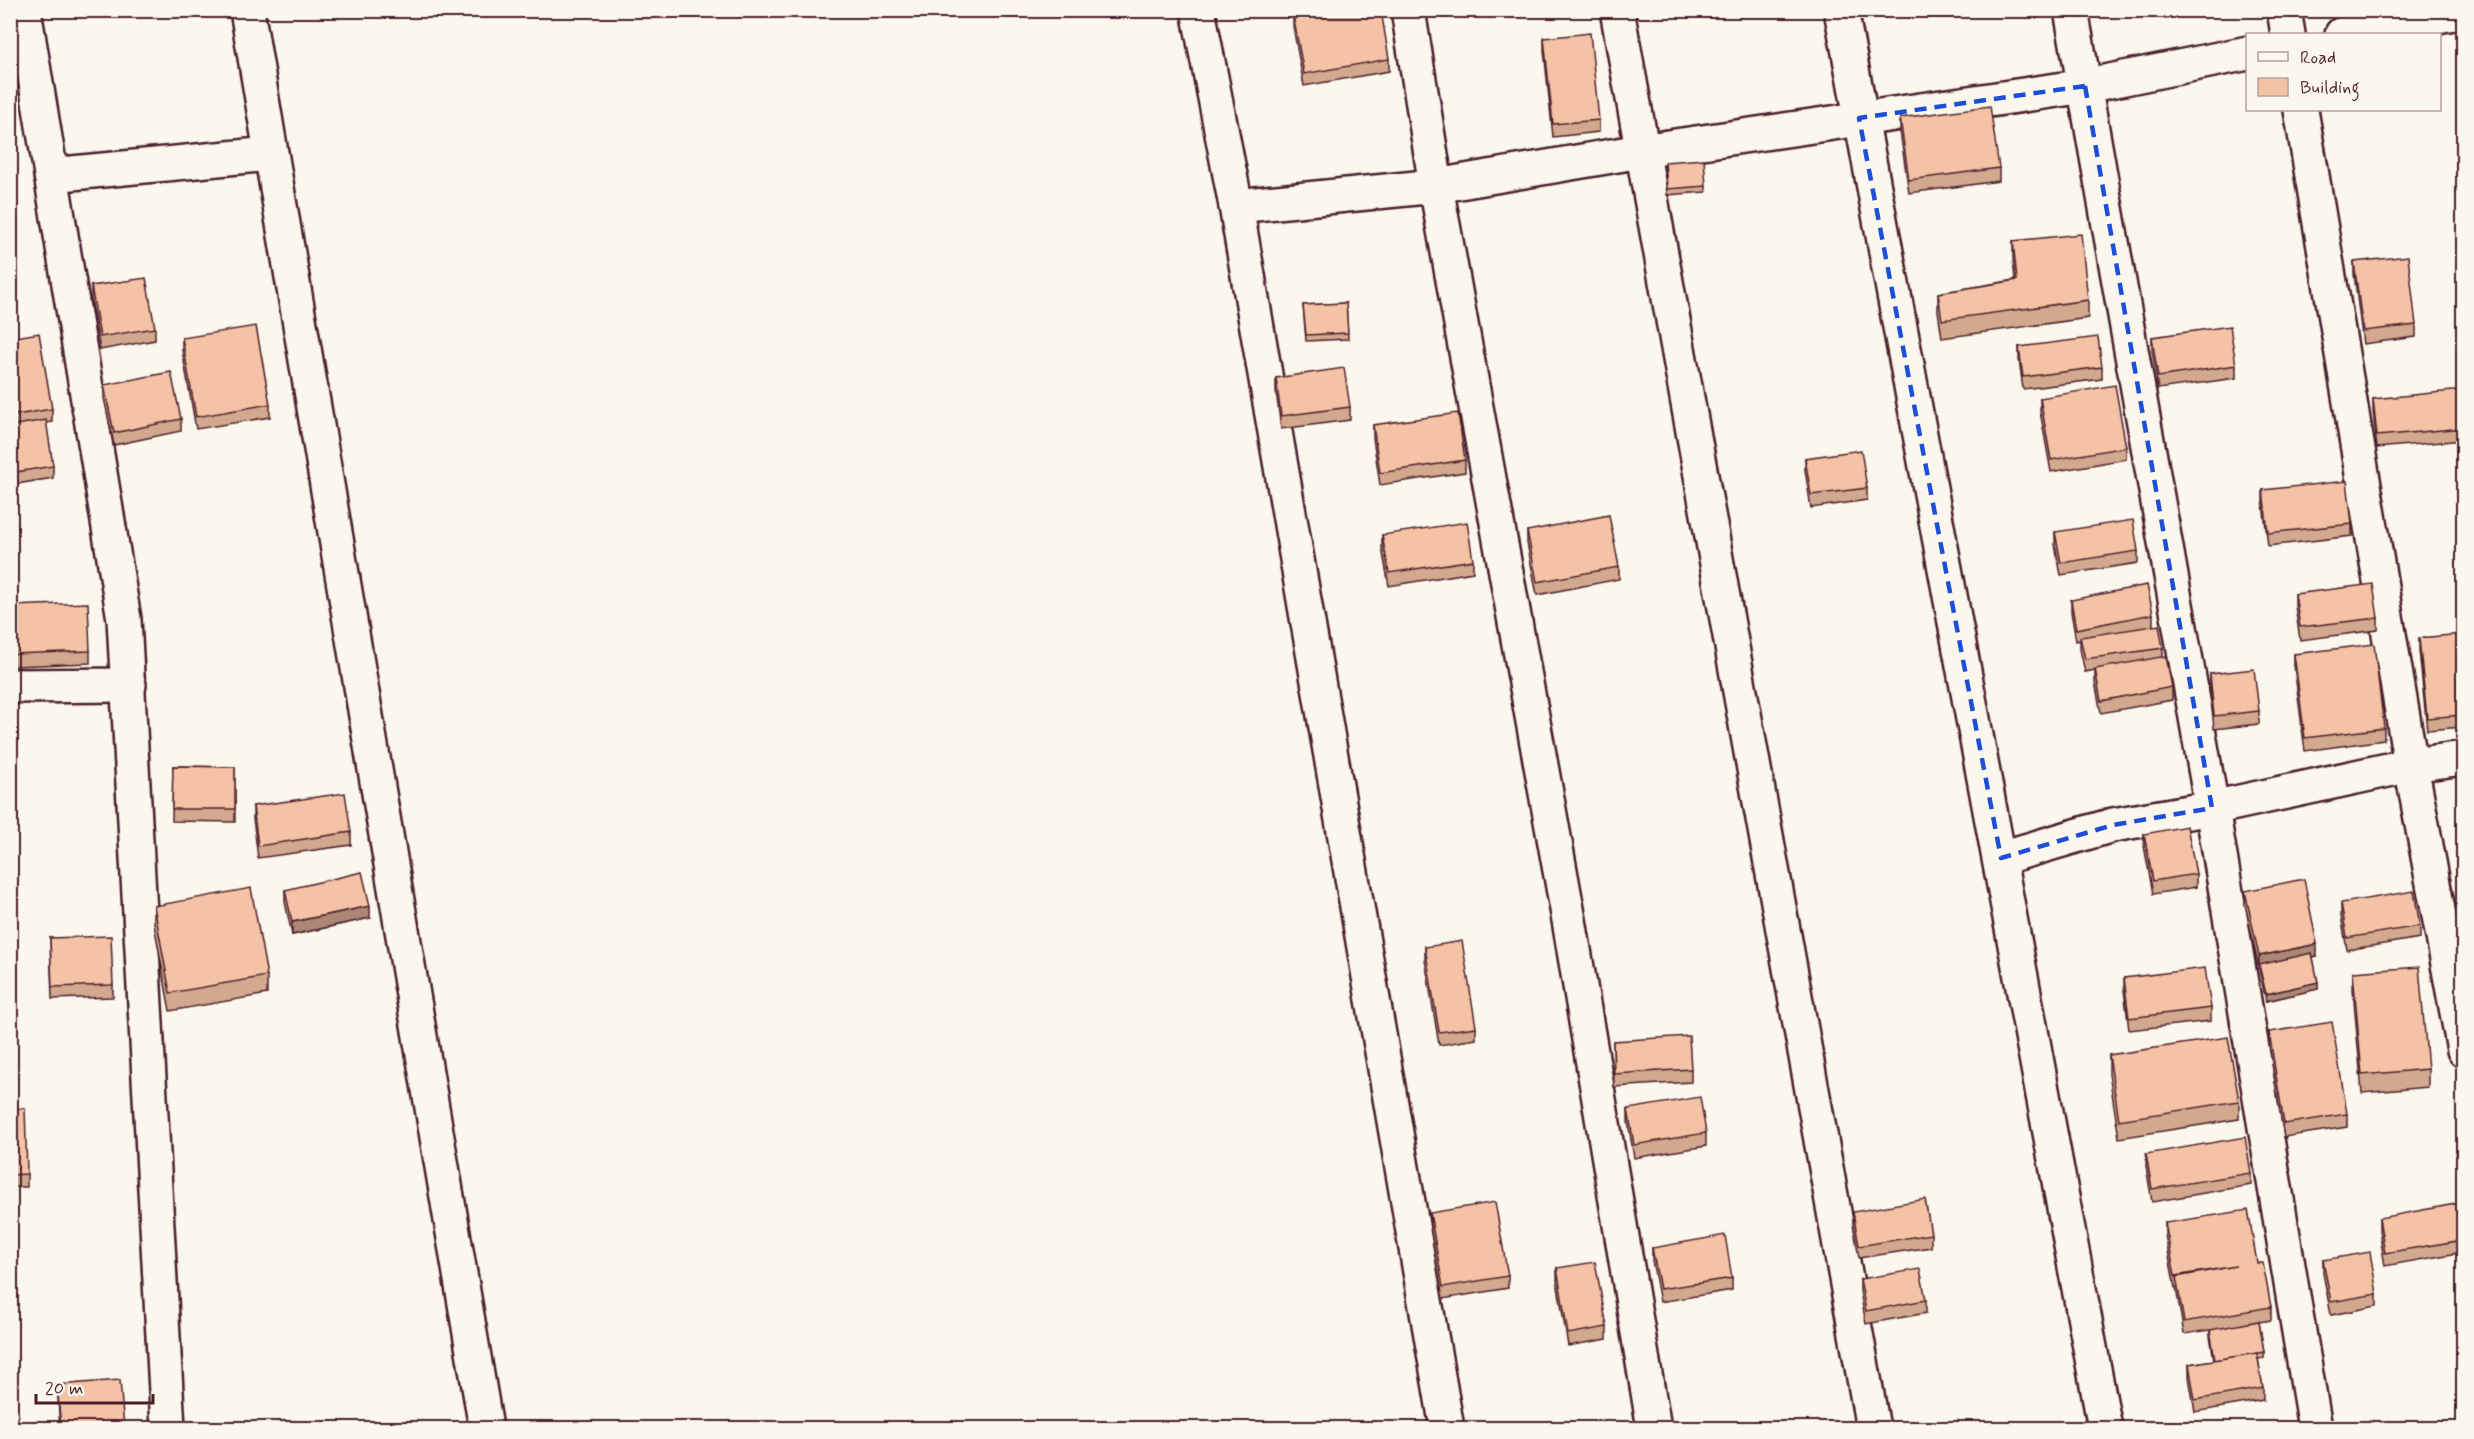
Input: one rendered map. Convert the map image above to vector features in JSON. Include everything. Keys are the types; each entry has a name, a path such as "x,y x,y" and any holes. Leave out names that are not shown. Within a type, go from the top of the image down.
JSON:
{"street":[{"path":"24,10 124,619 168,1428"},
{"path":"247,10 486,1428"},
{"path":"1198,10 1236,206 1447,1428"},
{"path":"1408,10 1436,186 1569,920 1654,1428"},
{"path":"1617,10 1873,1428"},
{"path":"1841,10 1859,118 2001,858 2105,1428"},
{"path":"2071,10 2212,808 2315,1428"},
{"path":"2284,10 2288,33"},
{"path":"2347,33 2463,11"},
{"path":"1236,206 1436,186 1641,151 2085,86 2246,53"},
{"path":"2301,111 2411,765 2463,1050"},
{"path":"51,175 270,154"},
{"path":"10,686 129,685"},
{"path":"2001,858 2113,825 2212,808 2411,765 2463,758"}],"highlighted area":[{"path":"2085,86 2212,808 2113,825 2001,858 1859,118"}],"building":[{"path":"1318,10 1381,10 1389,59 1304,74 1293,15"},
{"path":"1590,33 1599,120 1553,124 1544,38"},
{"path":"1990,106 1999,168 1909,180 1900,118"},
{"path":"1704,159 1706,186 1667,189 1665,162"},
{"path":"2081,234 2088,300 1942,320 1938,293 2017,280 2013,241"},
{"path":"2408,256 2416,325 2363,331 2354,262"},
{"path":"146,278 155,328 100,337 91,286"},
{"path":"1346,303 1348,333 1306,335 1303,305"},
{"path":"256,326 270,404 196,417 182,338"},
{"path":"2230,326 2236,365 2158,377 2152,337"},
{"path":"39,333 52,409 10,416 10,338"},
{"path":"2098,337 2102,367 2023,377 2019,347"},
{"path":"1344,368 1350,407 1281,416 1276,378"},
{"path":"171,372 181,419 114,433 104,385"},
{"path":"2115,385 2126,447 2051,460 2040,398"},
{"path":"2462,390 2463,428 2377,436 2373,399"},
{"path":"1458,413 1465,460 1380,473 1373,425"},
{"path":"46,420 53,466 10,473 10,426"},
{"path":"1861,450 1867,488 1811,495 1805,458"},
{"path":"2347,481 2352,524 2268,533 2263,490"},
{"path":"1609,515 1619,567 1537,582 1527,531"},
{"path":"2133,520 2138,551 2061,563 2055,532"},
{"path":"1467,522 1473,560 1389,573 1382,535"},
{"path":"2373,584 2378,618 2300,627 2295,594"},
{"path":"2147,585 2153,614 2076,629 2071,600"},
{"path":"88,603 90,651 13,654 11,606"},
{"path":"2159,625 2163,648 2085,659 2080,637"},
{"path":"2462,634 2463,715 2427,718 2419,638"},
{"path":"2374,644 2384,728 2305,738 2294,654"},
{"path":"2166,656 2172,687 2101,701 2095,669"},
{"path":"2254,669 2259,711 2214,716 2210,674"},
{"path":"173,766 235,767 235,809 172,809"},
{"path":"345,793 351,832 258,846 253,806"},
{"path":"2187,826 2196,874 2153,881 2144,834"},
{"path":"362,872 370,906 292,922 285,890"},
{"path":"2304,879 2317,944 2259,956 2245,891"},
{"path":"251,888 267,976 170,993 154,906"},
{"path":"2414,891 2420,926 2347,938 2341,903"},
{"path":"111,936 113,985 52,987 50,938"},
{"path":"1462,941 1476,1027 1439,1032 1425,947"},
{"path":"2312,953 2318,982 2266,994 2259,965"},
{"path":"2419,967 2428,1069 2362,1075 2353,972"},
{"path":"2205,968 2211,1008 2129,1018 2124,978"},
{"path":"2332,1022 2347,1114 2284,1124 2269,1032"},
{"path":"1689,1036 1691,1069 1614,1074 1613,1041"},
{"path":"2228,1037 2239,1101 2119,1120 2109,1055"},
{"path":"1700,1097 1706,1133 1634,1145 1628,1109"},
{"path":"25,1108 27,1174 10,1175 10,1109"},
{"path":"2245,1137 2251,1173 2152,1189 2146,1154"},
{"path":"1925,1199 1931,1234 1859,1246 1853,1212"},
{"path":"1495,1202 1508,1276 1443,1287 1430,1213"},
{"path":"2461,1203 2463,1240 2385,1253 2379,1218"},
{"path":"2248,1210 2257,1263 2263,1263 2271,1307 2184,1322 2176,1277 2236,1266 2175,1276 2165,1223"},
{"path":"1725,1235 1732,1278 1660,1289 1652,1248"},
{"path":"2370,1252 2377,1294 2331,1302 2323,1260"},
{"path":"1595,1262 1607,1327 1568,1334 1557,1268"},
{"path":"1920,1269 1926,1300 1866,1311 1860,1279"},
{"path":"2259,1321 2264,1352 2215,1360 2210,1330"},
{"path":"2257,1353 2263,1388 2195,1400 2189,1364"},
{"path":"120,1380 124,1428 61,1428 57,1385"}]}
